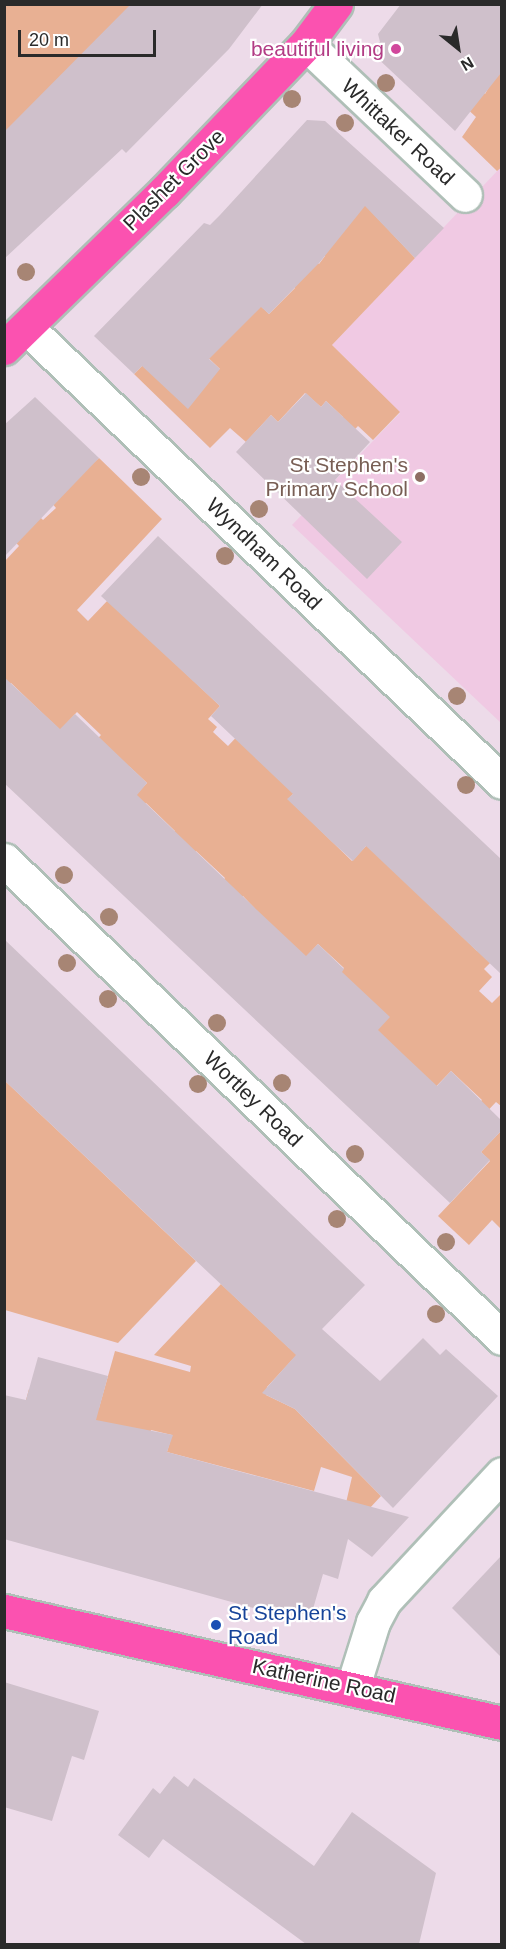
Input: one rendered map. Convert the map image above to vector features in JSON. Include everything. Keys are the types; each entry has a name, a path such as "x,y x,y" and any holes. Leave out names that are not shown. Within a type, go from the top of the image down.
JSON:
{"main road":[{"name":"Plashet Grove","path":"15,337 306,44 336,4"},
{"name":"Katherine Road","path":"4,1611 353,1686 501,1723"}],"street":[{"name":"Whittaker Road","path":"306,44 465,195"},
{"name":"Wyndham Road","path":"15,337 501,782"},
{"name":"Wortley Road","path":"4,860 501,1338"},
{"path":"353,1686 373,1622 384,1601 501,1474"}],"shaded area":[{"path":"4,5 131,5 5,156"},
{"path":"501,66 502,167 497,171 462,137 476,117 463,105 469,80 485,94"},
{"name":"St Stephen's Primary School","path":"501,167 501,723 292,525 400,413 332,345"},
{"path":"335,173 415,258 332,345 400,412 373,440 358,426 323,463 343,417 326,401 321,407 305,393 278,422 271,415 246,442 230,428 210,448 134,374 142,366 220,369 180,331 231,278 269,314 295,288 279,227 319,264 325,256 317,249"},
{"path":"99,458 162,519 77,610 88,621 108,600 220,706 208,719 217,727 213,732 228,746 262,710 297,790 288,799 352,861 367,845 477,951 499,954 484,969 492,977 479,991 492,1003 501,994 501,1106 496,1102 459,1141 451,1133 482,1100 451,1071 421,1102 315,1000 344,968 318,944 303,960 243,896 225,914 221,883 225,878 196,851 178,869 158,850 175,831 146,803 119,813 147,783 130,767 88,749 101,735 77,712 60,730 11,683 5,689 4,562 19,546 5,531 37,514 43,520 56,508 50,501"},
{"path":"4,1080 196,1261 118,1343 5,1310"},
{"path":"501,1131 501,1229 492,1220 469,1245 438,1216 490,1161 481,1152"},
{"path":"221,1284 289,1348 304,1347 267,1387 266,1395 295,1409 381,1496 345,1535 339,1533 352,1477 321,1467 314,1491 167,1452 172,1435 151,1430 146,1449 26,1400 29,1389 99,1408 115,1351 190,1372 191,1366 154,1355"}],"building":[{"path":"131,4 263,4 229,49 126,153 122,149 4,259 4,132"},
{"path":"401,4 501,4 501,73 455,131 372,53 380,42 378,34"},
{"path":"307,120 325,121 444,228 415,258 365,206 320,262 269,314 261,307 209,359 220,369 188,409 142,366 134,374 94,336 204,223 210,225 220,215"},
{"path":"306,393 321,407 326,401 370,442 335,480 402,542 367,579 236,452 271,415 278,422"},
{"path":"35,397 99,458 4,557 4,425"},
{"path":"158,536 501,859 501,974 366,846 353,861 332,842 287,799 293,794 211,716 220,706 101,596"},
{"path":"4,677 60,729 75,714 147,783 137,795 257,910 306,956 318,944 344,969 342,972 390,1017 378,1030 403,1054 437,1086 451,1071 501,1120 501,1131 481,1152 490,1160 450,1203 4,783"},
{"path":"4,939 365,1285 322,1329 380,1381 423,1338 440,1355 446,1349 498,1396 393,1508 295,1409 262,1393 296,1355 4,1080"},
{"path":"38,1357 108,1376 96,1420 173,1435 167,1452 409,1517 372,1557 348,1539 338,1579 323,1574 311,1616 283,1609 282,1616 4,1539 4,1395 26,1400"},
{"path":"501,1556 501,1657 452,1608"},
{"path":"4,1682 99,1711 84,1760 72,1756 52,1821 4,1807"},
{"path":"174,1776 188,1787 194,1778 314,1866 352,1812 436,1873 419,1944 306,1944 163,1839 149,1858 118,1835 153,1788 160,1794"}],"place":[{"name":"beautiful living","path":"396,49"},
{"name":"St Stephen's Primary School","path":"420,477"},
{"name":"St Stephen's Road","path":"216,1625"}]}
